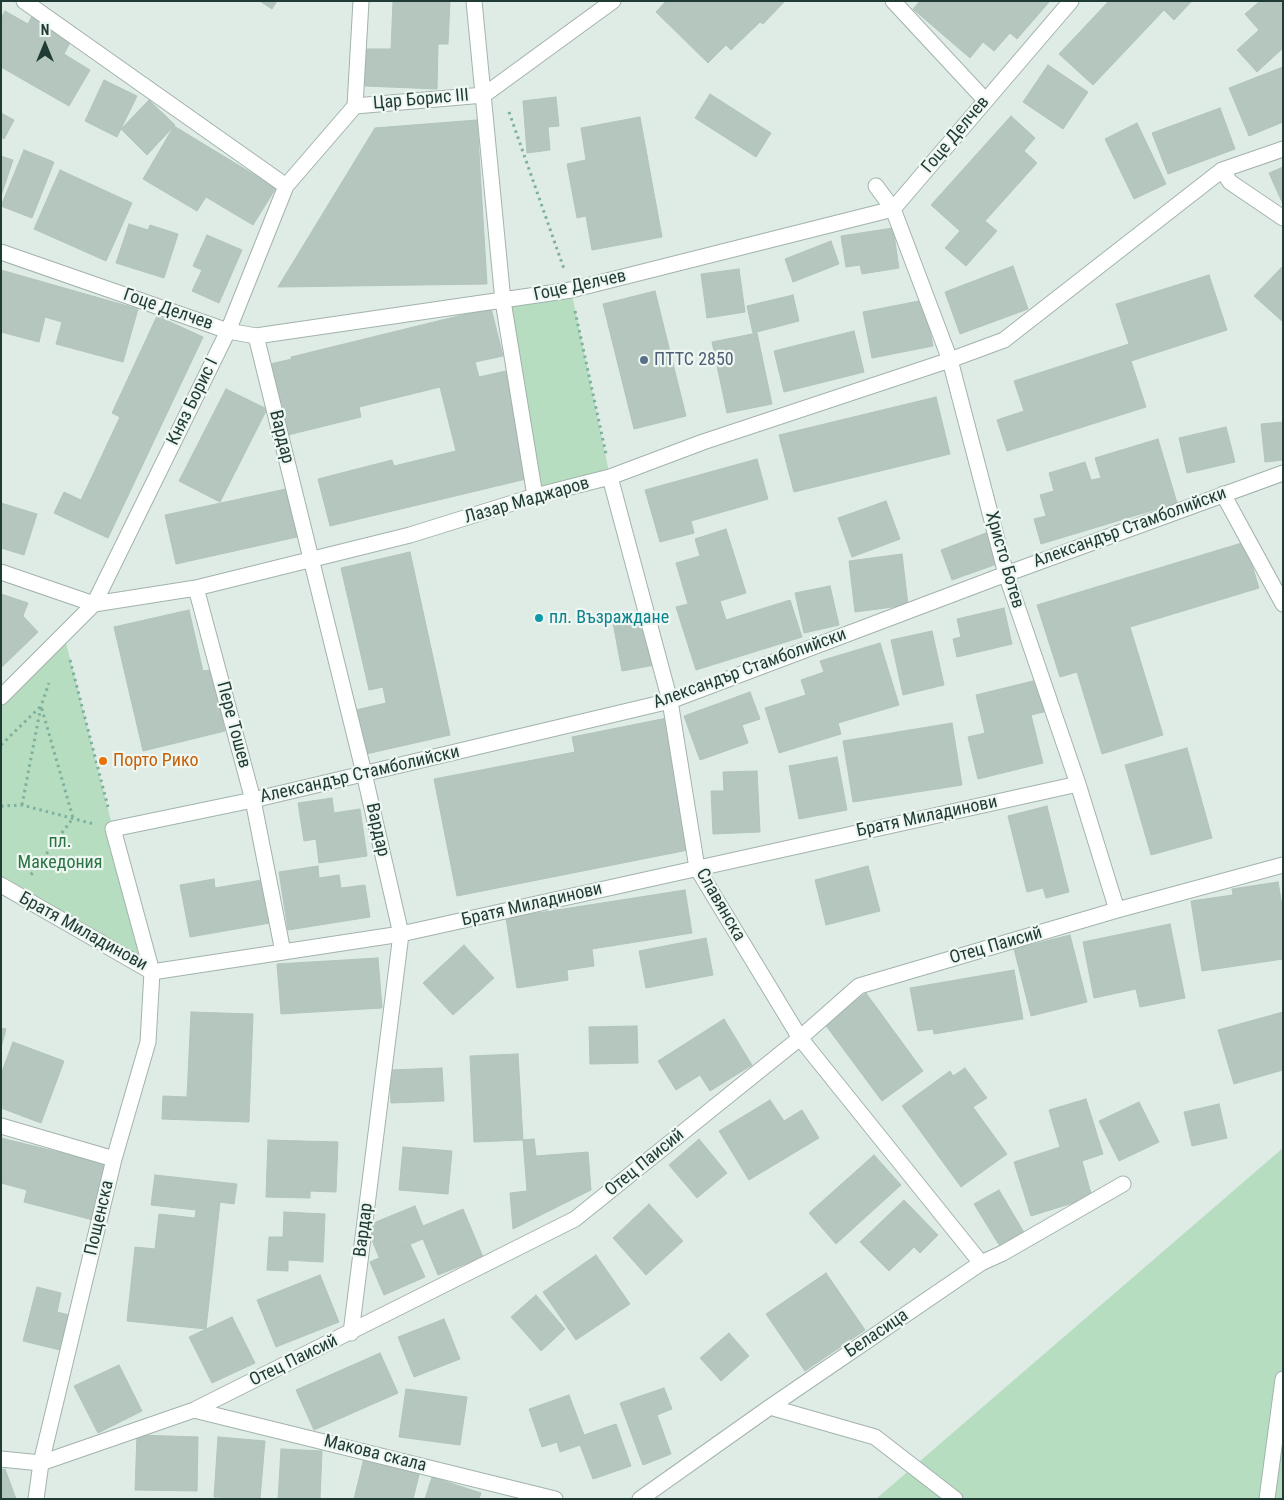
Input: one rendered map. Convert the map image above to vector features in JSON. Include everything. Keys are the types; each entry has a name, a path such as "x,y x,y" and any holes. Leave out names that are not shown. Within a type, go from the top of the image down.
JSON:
{"street":[{"path":"24,1 286,186"},
{"path":"355,106 361,1"},
{"name":"Цар Борис III","path":"355,106 484,95 474,1"},
{"path":"535,496 503,302 484,95 613,1"},
{"path":"893,1 985,100"},
{"name":"Гоце Делчев","path":"1,252 228,331 256,336 503,302 571,290 893,209 1071,1"},
{"name":"Княз Борис I","path":"1,697 94,604 228,331 286,186 355,106"},
{"name":"Лазар Маджаров","path":"94,604 196,588 312,560 410,535 535,496 610,477 702,442 950,360 1004,340 1222,170 1283,149"},
{"path":"1222,170 1230,182 1283,218"},
{"name":"Христо Ботев","path":"876,186 893,209 950,360 1006,574 1078,784 1117,910"},
{"name":"Вардар","path":"256,336 364,773 401,934 351,1333"},
{"name":"Александър Стамболийски","path":"113,829 253,800 670,701 1006,574 1283,473"},
{"name":"Славянска","path":"610,477 670,701 697,868 800,1038 981,1263"},
{"path":"1223,494 1283,604"},
{"path":"1,572 94,604"},
{"name":"Пере Тошев","path":"196,588 253,800 283,952"},
{"name":"Братя Миладинови","path":"1,885 152,972 401,934 1078,784"},
{"name":"Пощенска","path":"41,1463 114,1159 148,1042 152,972 113,829"},
{"name":"Отец Паисий","path":"1,1459 41,1463 194,1410 351,1333 575,1219 800,1038 859,986 1117,910 1283,865"},
{"path":"1,1126 114,1159"},
{"name":"Беласица","path":"640,1499 770,1407 981,1263 1003,1253 1123,1184"},
{"path":"1268,1499 1283,1379"},
{"path":"770,1407 875,1438 954,1499"},
{"name":"Макова скала","path":"194,1410 555,1499"},
{"path":"36,1499 41,1463"}],"path":[{"path":"1,806 22,805 113,829 64,635"},
{"path":"22,805 42,706 50,679"},
{"path":"42,706 73,818"},
{"path":"1,745 42,706"},
{"path":"16,895 73,818"}],"green space":[{"path":"571,290 610,477 535,496 503,301"},
{"name":"пл. Македония","path":"64,635 113,829 152,972 1,885 1,697"},
{"path":"1283,1148 1283,1499 876,1499"}],"building":[{"path":"260,1 277,1 272,9"},
{"path":"393,1 450,1 448,44 438,44 437,89 365,86 366,49 391,49"},
{"path":"666,1 785,1 763,24 760,22 731,50 726,45 708,63 656,12"},
{"path":"920,1 1050,1 1017,39 1010,33 994,51 983,42 970,58 913,9"},
{"path":"1109,1 1192,1 1174,20 1164,10 1093,85 1059,54"},
{"path":"1260,1 1283,1 1283,48 1257,72 1237,50 1259,30 1245,14"},
{"path":"5,11 28,24 32,16 72,39 64,54 90,70 69,106 1,67 1,18"},
{"path":"1048,65 1088,92 1063,129 1023,102"},
{"path":"1283,67 1283,122 1249,136 1229,88"},
{"path":"104,80 137,96 117,137 85,121"},
{"path":"710,94 771,133 756,157 695,118"},
{"path":"556,97 559,126 548,127 550,150 527,153 523,101"},
{"path":"149,100 175,125 147,155 121,129"},
{"path":"1220,108 1235,149 1168,174 1152,133"},
{"path":"1,113 14,120 4,139 1,137"},
{"path":"1011,116 1035,138 1024,151 1037,163 985,221 997,231 966,266 945,248 960,231 931,205"},
{"path":"640,117 662,237 592,250 586,216 577,218 567,164 586,160 581,128"},
{"path":"477,120 487,284 278,287 375,128"},
{"path":"1137,123 1166,184 1134,199 1105,139"},
{"path":"174,126 276,188 253,225 206,197 197,211 143,179"},
{"path":"24,150 54,162 32,218 1,206"},
{"path":"1,156 13,160 1,196"},
{"path":"1283,167 1283,204 1269,173"},
{"path":"60,170 132,203 106,261 34,229"},
{"path":"129,224 148,230 150,225 178,234 164,278 116,263"},
{"path":"893,228 899,268 862,274 860,265 846,267 841,236"},
{"path":"207,235 242,250 219,303 192,291 202,270 193,266"},
{"path":"831,241 839,264 793,282 785,259"},
{"path":"1013,266 1028,309 960,334 945,292"},
{"path":"1283,266 1283,322 1254,296"},
{"path":"739,269 745,312 707,318 701,274"},
{"path":"1,270 138,309 123,362 56,344 62,322 45,317 39,342 1,332"},
{"path":"1209,275 1227,330 1131,361 1146,407 1007,451 997,420 1024,411 1014,381 1129,344 1116,304"},
{"name":"ПТТС 2850","path":"655,291 686,416 634,429 603,304"},
{"path":"793,295 799,321 753,333 747,306"},
{"path":"924,300 933,346 872,358 863,312"},
{"path":"491,308 503,356 475,362 479,377 506,371 526,479 330,526 318,479 392,460 394,466 456,451 440,387 359,407 361,417 288,435 270,364 292,359 291,357"},
{"path":"157,316 203,337 108,538 54,513 64,492 81,500 120,417 112,413"},
{"path":"854,331 864,372 784,392 774,351"},
{"path":"757,333 772,404 727,413 712,342"},
{"path":"226,389 267,409 220,502 179,481"},
{"path":"936,397 950,454 794,492 779,435"},
{"path":"1283,422 1283,460 1265,462 1261,424"},
{"path":"1226,427 1235,462 1187,473 1179,438"},
{"path":"1158,439 1177,503 1041,544 1034,519 1046,516 1040,495 1054,491 1049,473 1085,462 1091,480 1101,478 1095,458"},
{"path":"757,459 768,499 691,521 694,533 660,542 645,490"},
{"path":"286,489 297,537 176,564 165,515"},
{"path":"886,501 900,539 852,557 838,518"},
{"path":"1,503 37,514 24,555 1,548"},
{"path":"726,529 746,593 720,601 726,620 790,600 802,637 696,670 676,607 688,604 676,563 700,556 695,539"},
{"path":"986,533 997,564 952,580 941,550"},
{"path":"1245,542 1259,588 1130,627 1163,735 1102,754 1077,672 1060,677 1037,605"},
{"path":"410,552 450,735 366,754 356,710 386,703 383,687 369,690 341,568"},
{"path":"902,554 908,605 855,612 849,561"},
{"path":"830,586 839,625 804,633 795,593"},
{"path":"1,594 28,603 23,616 38,632 1,668"},
{"path":"1004,608 1012,644 957,657 953,639 961,637 957,619"},
{"path":"189,610 203,671 211,670 225,731 143,751 114,627"},
{"path":"646,617 655,665 622,671 613,623"},
{"path":"932,631 944,685 903,695 891,640"},
{"path":"880,643 899,705 838,723 841,734 779,753 765,708 806,695 801,680 824,672 820,661"},
{"path":"1037,680 1044,712 1031,715 1043,763 978,779 968,737 985,733 976,695"},
{"path":"750,692 760,719 742,725 748,743 700,760 684,716"},
{"path":"667,718 693,849 457,896 434,779 575,752 572,737"},
{"path":"952,723 962,785 853,802 843,741"},
{"path":"1187,748 1212,838 1151,855 1125,765"},
{"path":"837,757 847,810 799,819 789,766"},
{"path":"757,771 760,832 713,834 711,791 724,791 723,772"},
{"path":"332,798 334,813 360,809 367,856 319,863 316,839 304,841 298,803"},
{"path":"1047,806 1069,892 1046,898 1043,888 1027,892 1008,816"},
{"path":"318,866 319,878 339,875 341,888 365,885 370,917 288,930 279,872"},
{"path":"868,866 880,911 826,925 815,880"},
{"path":"214,879 215,888 262,880 270,923 190,937 180,885"},
{"path":"1278,882 1283,911 1283,959 1202,971 1191,901 1233,895 1232,889"},
{"path":"685,890 692,933 592,949 594,966 567,970 568,980 517,988 506,918"},
{"path":"1170,924 1185,998 1140,1007 1136,989 1094,998 1083,942"},
{"path":"1070,935 1087,1002 1031,1016 1014,949"},
{"path":"706,938 713,975 646,988 639,951"},
{"path":"464,945 494,978 453,1015 423,983"},
{"path":"378,958 382,1008 281,1014 277,964"},
{"path":"1014,970 1023,1019 934,1034 933,1029 918,1031 910,988"},
{"path":"866,993 923,1071 882,1101 824,1023"},
{"path":"191,1012 253,1014 249,1122 162,1119 163,1096 187,1097"},
{"path":"1283,1012 1283,1070 1234,1084 1218,1030"},
{"path":"724,1019 752,1065 710,1091 700,1075 676,1090 658,1061"},
{"path":"637,1026 638,1063 590,1064 589,1027"},
{"path":"1,1028 6,1029 1,1048"},
{"path":"13,1042 64,1061 41,1123 1,1108 1,1074"},
{"path":"518,1054 523,1140 474,1142 470,1056"},
{"path":"442,1068 444,1101 391,1103 390,1070"},
{"path":"965,1068 987,1098 973,1107 1007,1154 961,1187 902,1106 950,1071 953,1076"},
{"path":"1086,1099 1103,1154 1082,1161 1092,1197 1031,1216 1014,1162 1060,1147 1049,1110"},
{"path":"770,1100 784,1121 802,1110 819,1138 749,1180 719,1131"},
{"path":"1139,1102 1159,1142 1119,1161 1099,1121"},
{"path":"1219,1104 1227,1138 1192,1146 1184,1112"},
{"path":"1,1138 107,1164 93,1220 24,1202 27,1190 1,1183"},
{"path":"534,1139 536,1156 588,1152 591,1190 513,1229 510,1193 527,1191 523,1140"},
{"path":"699,1139 727,1173 697,1198 669,1165"},
{"path":"268,1140 338,1142 336,1192 310,1191 310,1198 266,1197"},
{"path":"403,1147 452,1151 448,1194 399,1190"},
{"path":"874,1155 901,1185 836,1244 809,1213"},
{"path":"155,1175 237,1184 234,1204 220,1202 206,1329 127,1321 135,1247 155,1249 159,1214 195,1218 196,1210 151,1205"},
{"path":"999,1190 1025,1234 1001,1248 974,1204"},
{"path":"904,1200 938,1235 920,1253 914,1247 889,1271 860,1242"},
{"path":"649,1204 683,1241 646,1275 613,1238"},
{"path":"415,1206 423,1226 463,1209 483,1257 438,1275 423,1239 379,1257 366,1226"},
{"path":"284,1212 325,1214 323,1262 288,1260 288,1271 267,1270 269,1237 283,1237"},
{"path":"410,1244 425,1277 384,1295 370,1262"},
{"path":"596,1255 630,1304 576,1340 543,1292"},
{"path":"826,1273 865,1330 805,1371 766,1314"},
{"path":"320,1275 339,1322 276,1347 257,1300"},
{"path":"37,1287 61,1293 57,1312 69,1315 60,1350 23,1341"},
{"path":"536,1295 565,1329 541,1351 511,1317"},
{"path":"232,1317 255,1363 212,1383 189,1337"},
{"path":"444,1319 460,1359 414,1377 398,1337"},
{"path":"729,1333 749,1356 721,1381 700,1358"},
{"path":"380,1353 398,1393 314,1430 296,1390"},
{"path":"119,1365 142,1411 98,1433 74,1386"},
{"path":"664,1388 672,1409 657,1415 671,1454 643,1465 620,1403"},
{"path":"406,1389 467,1397 460,1445 399,1437"},
{"path":"569,1395 584,1435 616,1424 631,1466 593,1479 580,1445 560,1452 557,1442 542,1447 529,1409"},
{"path":"137,1435 198,1437 197,1491 135,1490"},
{"path":"218,1437 265,1441 260,1499 214,1497"},
{"path":"281,1449 322,1451 320,1499 278,1499"},
{"path":"364,1458 420,1471 413,1499 354,1499"},
{"path":"5,1469 16,1499 1,1499 1,1470"},
{"path":"432,1477 481,1493 479,1499 425,1499"}],"place":[{"name":"ПТТС 2850","path":"644,360"},
{"name":"пл. Възраждане","path":"539,618"},
{"name":"Порто Рико","path":"103,761"}]}
